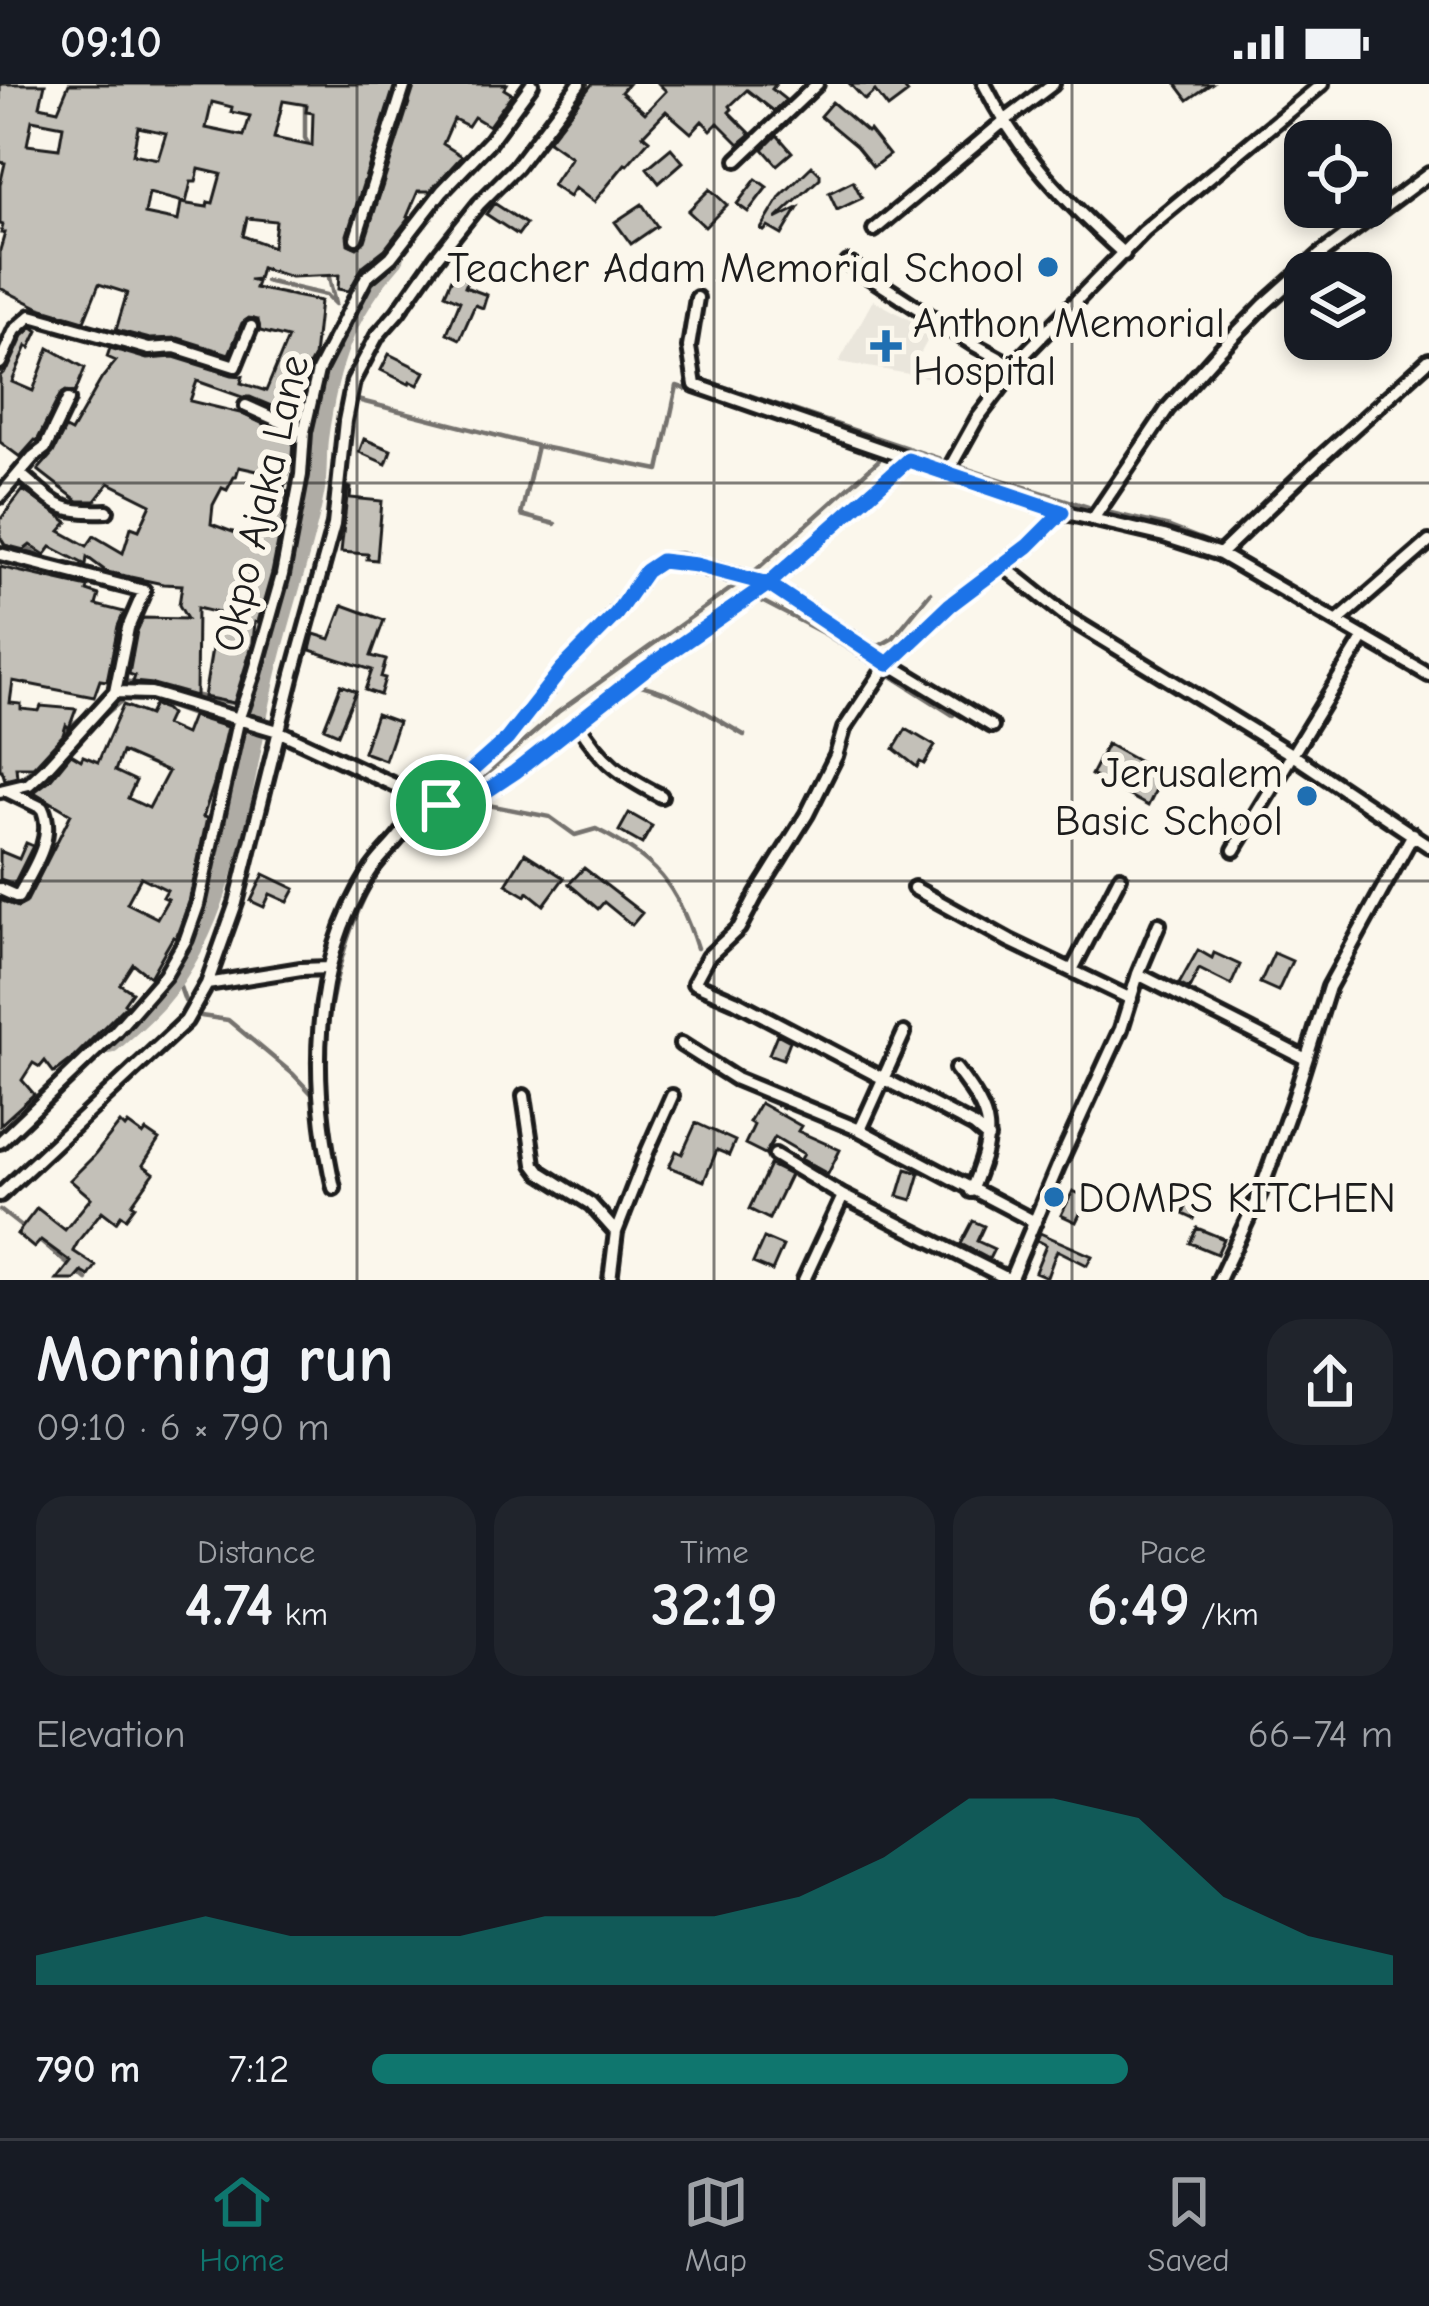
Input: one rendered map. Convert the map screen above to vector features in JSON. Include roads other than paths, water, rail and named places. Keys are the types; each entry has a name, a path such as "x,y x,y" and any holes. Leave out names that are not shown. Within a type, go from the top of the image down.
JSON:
{"street":[{"path":"356,238 405,84"},
{"name":"Okpo Ajaka Lane","path":"0,1142 115,1032 176,957 198,905 239,717 282,575 318,370 366,278 391,257 532,84"},
{"path":"0,1195 186,1021 207,984 236,903 334,525 353,381 377,336 436,258 478,204 516,167 580,84"},
{"path":"737,160 817,84"},
{"path":"984,84 1003,122 1068,204 1124,254"},
{"path":"874,230 1053,84"},
{"path":"947,473 1013,366 1144,231 1322,84"},
{"path":"1093,519 1168,407 1220,350 1320,255 1429,174"},
{"path":"848,263 1013,366"},
{"path":"697,298 689,347 695,385 1062,512 1220,554 1429,675"},
{"path":"1,359 15,330 32,316 149,349 175,346 235,366 251,327"},
{"path":"1220,554 1429,360"},
{"path":"0,496 45,448 68,400"},
{"path":"246,406 304,432"},
{"path":"115,692 151,693 278,730 450,811 458,810 768,584 908,460"},
{"path":"20,475 62,509 107,511"},
{"path":"988,1138 974,1126 736,1000 694,983 708,957 740,928 829,772 844,729 888,664 950,605 1004,566 1062,512"},
{"path":"1338,621 1429,542"},
{"path":"0,554 144,591 128,628 115,692 44,770 28,784 3,790"},
{"path":"441,805 451,789 507,739 561,670 616,614 646,571 661,561 768,584 992,726"},
{"path":"1004,566 1067,617 1291,754 1429,847"},
{"path":"1234,850 1364,637"},
{"path":"578,722 595,751 614,768 662,796"},
{"path":"0,889 18,897 43,848 47,818 42,808 3,790"},
{"path":"334,1188 321,1124 318,1040 329,968 370,871 401,835 423,798"},
{"path":"1219,1280 1260,1193 1329,987 1413,835"},
{"path":"1072,970 1120,877"},
{"path":"914,888 1131,999"},
{"path":"775,1155 843,1196 1010,1280 1120,1029 1159,924"},
{"path":"207,984 329,968"},
{"path":"1138,974 1306,1059"},
{"path":"860,1130 904,1033"},
{"path":"681,1044 736,1079 860,1130 1035,1222"},
{"path":"956,1070 985,1113 989,1128 986,1153 971,1191"},
{"path":"524,1096 534,1164 591,1204 616,1232"},
{"path":"610,1280 616,1232 672,1096"},
{"path":"804,1280 843,1196"}],"waterway":[{"path":"305,100 305,138 310,147"},
{"path":"109,1042 151,1004 181,965 216,886 265,671 307,516 331,363 361,299 393,256"},
{"path":"328,273 335,304"},
{"path":"265,281 326,295 335,304"},
{"path":"698,378 940,459"},
{"path":"537,446 659,470 677,386 803,428"},
{"path":"357,400 537,446 521,515 555,524"},
{"path":"756,570 879,460"},
{"path":"961,467 1088,507"},
{"path":"1111,513 1170,527 1219,546"},
{"path":"24,546 66,566 144,580"},
{"path":"1229,550 1338,613"},
{"path":"327,748 414,787 456,796 558,712 743,580"},
{"path":"865,642 879,646 893,638 930,593"},
{"path":"752,596 827,635 953,715"},
{"path":"1349,620 1429,666"},
{"path":"1398,663 1429,682"},
{"path":"102,701 115,679 242,705"},
{"path":"630,683 675,697 744,735"},
{"path":"250,698 261,687"},
{"path":"86,731 127,696"},
{"path":"144,698 241,732 250,725"},
{"path":"11,783 35,767 94,709"},
{"path":"0,799 36,784 62,756"},
{"path":"420,809 452,816 480,801"},
{"path":"478,803 550,817 575,835 596,829 634,851 672,891 697,948"},
{"path":"399,844 413,825"},
{"path":"325,1041 346,945 363,900 388,857"},
{"path":"175,973 185,1001"},
{"path":"201,1016 228,1020 311,1093"},
{"path":"0,1210 27,1231"},
{"path":"36,1238 87,1280"}],"place":[{"name":"Teacher Adam Memorial School","path":"1048,267"},
{"name":"Anthon Memorial Hospital","path":"886,346"},
{"name":"Jerusalem Basic School","path":"1307,796"},
{"name":"DOMPS KITCHEN","path":"1054,1197"}]}
